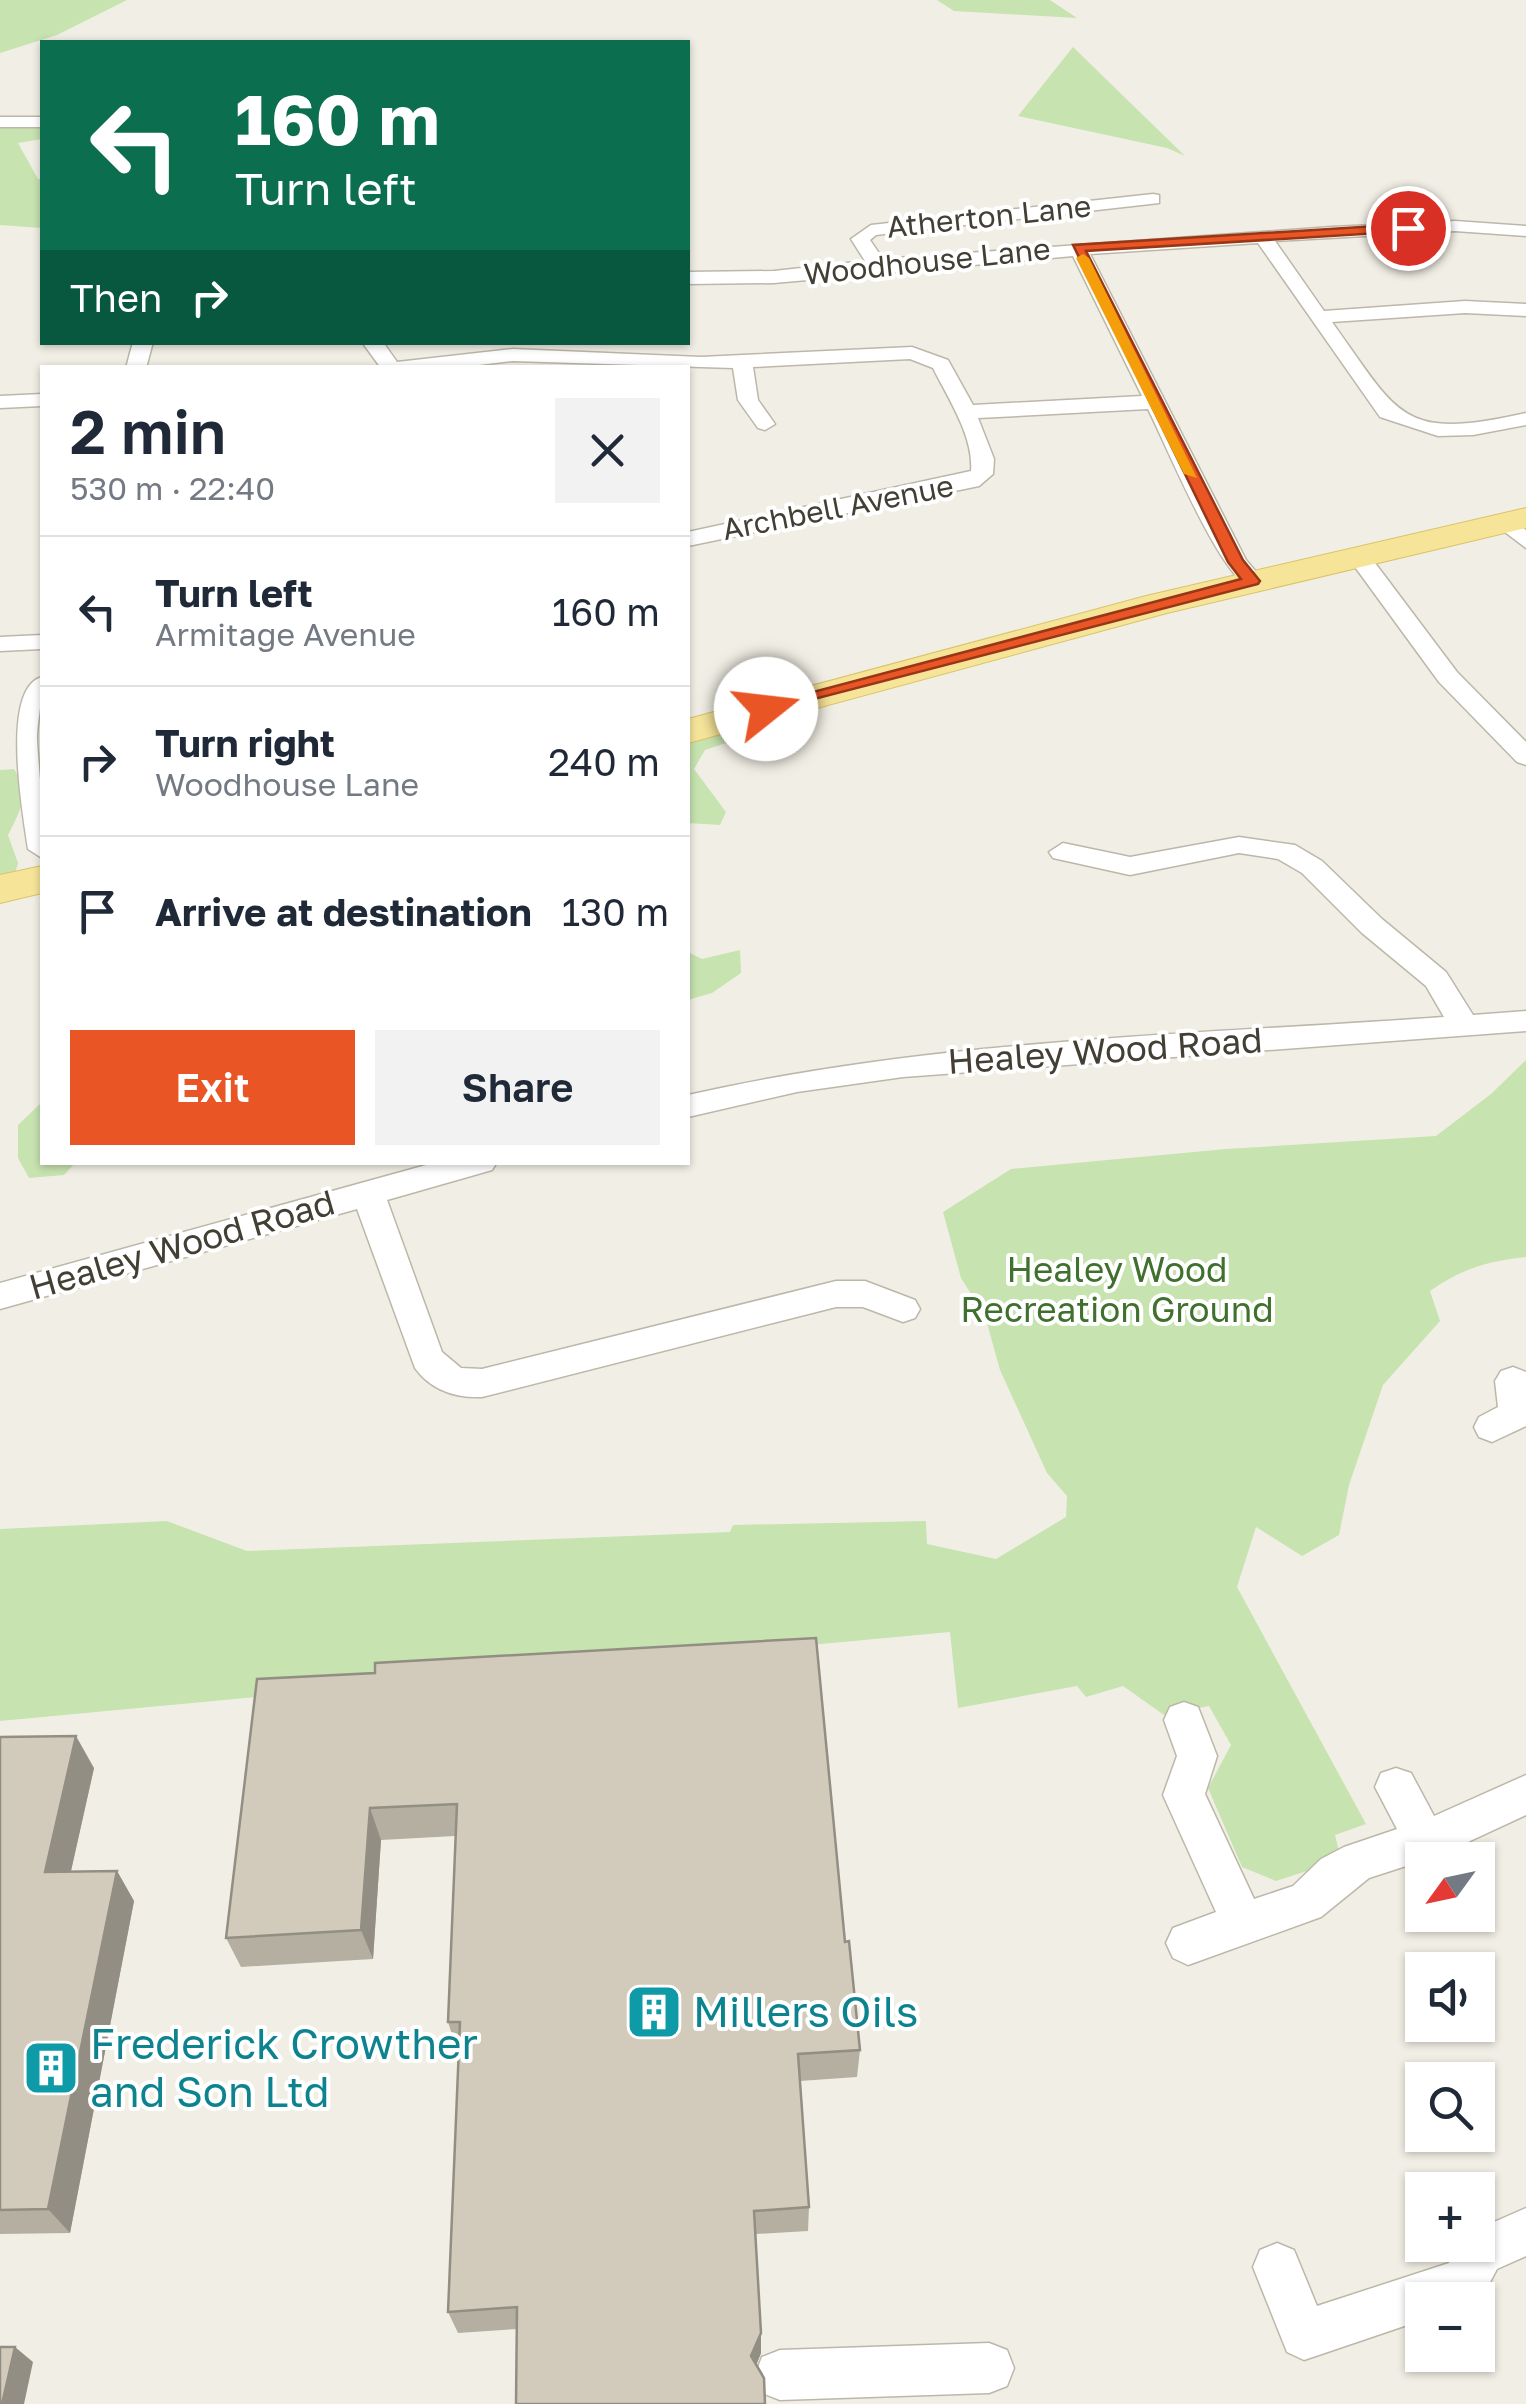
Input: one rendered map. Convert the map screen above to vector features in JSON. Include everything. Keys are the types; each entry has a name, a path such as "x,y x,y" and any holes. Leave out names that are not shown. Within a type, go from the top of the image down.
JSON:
{"main road":[{"path":"690,730 912,667 1252,581 1358,556 1519,527"},
{"path":"0,888 40,880"}],"street":[{"path":"0,122 40,122"},
{"name":"Atherton Lane","path":"876,265 860,240 871,230 1152,199"},
{"name":"Woodhouse Lane","path":"690,278 774,277 1078,248 1262,236 1456,226 1526,231"},
{"path":"1262,236 1377,404 1401,421 1454,432 1526,419"},
{"path":"1078,248 1236,562 1252,581"},
{"path":"1317,317 1465,307 1526,310"},
{"path":"374,345 391,365"},
{"path":"421,365 513,355 742,363 921,354 944,368 966,412 1155,402"},
{"path":"742,363 748,400 765,424"},
{"path":"0,402 40,400"},
{"name":"Archbell Avenue","path":"690,539 971,480 982,474 984,458 966,412"},
{"path":"1358,556 1448,677 1526,757"},
{"path":"0,644 40,642"},
{"path":"40,690 24,735 40,836"},
{"path":"1062,852 1130,866 1256,844 1300,858 1436,979 1465,1026"},
{"name":"Healey Wood Road","path":"690,1106 797,1081 904,1066 1526,1022"},
{"name":"Healey Wood Road","path":"0,1296 470,1165"},
{"path":"368,1194 428,1358 442,1376 457,1382 482,1383 836,1294 893,1294"},
{"path":"1184,1720 1198,1756 1184,1795 1243,1923"},
{"path":"1396,1787 1425,1841"},
{"path":"1188,1943 1306,1902 1336,1874 1359,1860 1425,1841 1526,1794"},
{"path":"1277,2267 1304,2334 1464,2282 1472,2274 1476,2254 1526,2232"},
{"path":"780,2375 989,2368"}],"green space":[{"path":"0,0 127,0 57,35 0,53"},
{"path":"937,0 1050,0 1077,18 954,11"},
{"path":"1073,47 1185,156 1167,148 1018,116"},
{"path":"0,125 40,126 40,139 18,143 40,179 40,228 0,225"},
{"path":"730,731 732,741 705,750 694,769 726,812 720,825 690,823 690,738"},
{"path":"14,769 23,795 8,835 18,863 15,874 0,877 0,770"},
{"path":"740,950 741,973 712,993 690,999 690,953 702,959"},
{"name":"Healey Wood Recreation Ground","path":"1526,1060 1526,1257 1475,1267 1430,1291 1440,1321 1383,1385 1349,1485 1339,1535 1302,1556 1256,1527 1237,1587 1366,1824 1335,1835 1341,1860 1276,1881 1242,1867 1208,1788 1231,1745 1209,1706 1164,1715 1123,1686 1086,1697 1077,1686 958,1708 950,1632 0,1721 0,1529 167,1521 247,1551 730,1532 733,1525 926,1521 927,1544 996,1559 1066,1517 1067,1496 1047,1473 1000,1370 985,1316 961,1278 943,1212 1011,1169 1226,1149 1436,1136 1491,1094"},
{"path":"40,1104 40,1165 73,1165 64,1175 29,1178 18,1158 18,1125"}],"building":[{"name":"Millers Oils","path":"816,1638 845,1942 849,1941 860,2050 798,2054 809,2207 754,2211 761,2333 751,2356 764,2378 765,2404 516,2404 517,2307 448,2312 460,2022 448,2022 457,1804 370,1808 361,1930 226,1938 257,1679 375,1673 375,1663"},
{"name":"Frederick Crowther and Son Ltd","path":"76,1736 45,1872 117,1871 48,2209 0,2210 0,1737"},
{"path":"0,2347 15,2347 2,2404 0,2404"}],"slow traffic":[{"path":"1083,258 1192,474"}],"place":[{"name":"Millers Oils","path":"654,2012"},
{"name":"Frederick Crowther and Son Ltd","path":"51,2068"}],"route":[{"path":"766,709 912,667 1252,581 1236,562 1078,248 1408,228"}]}
